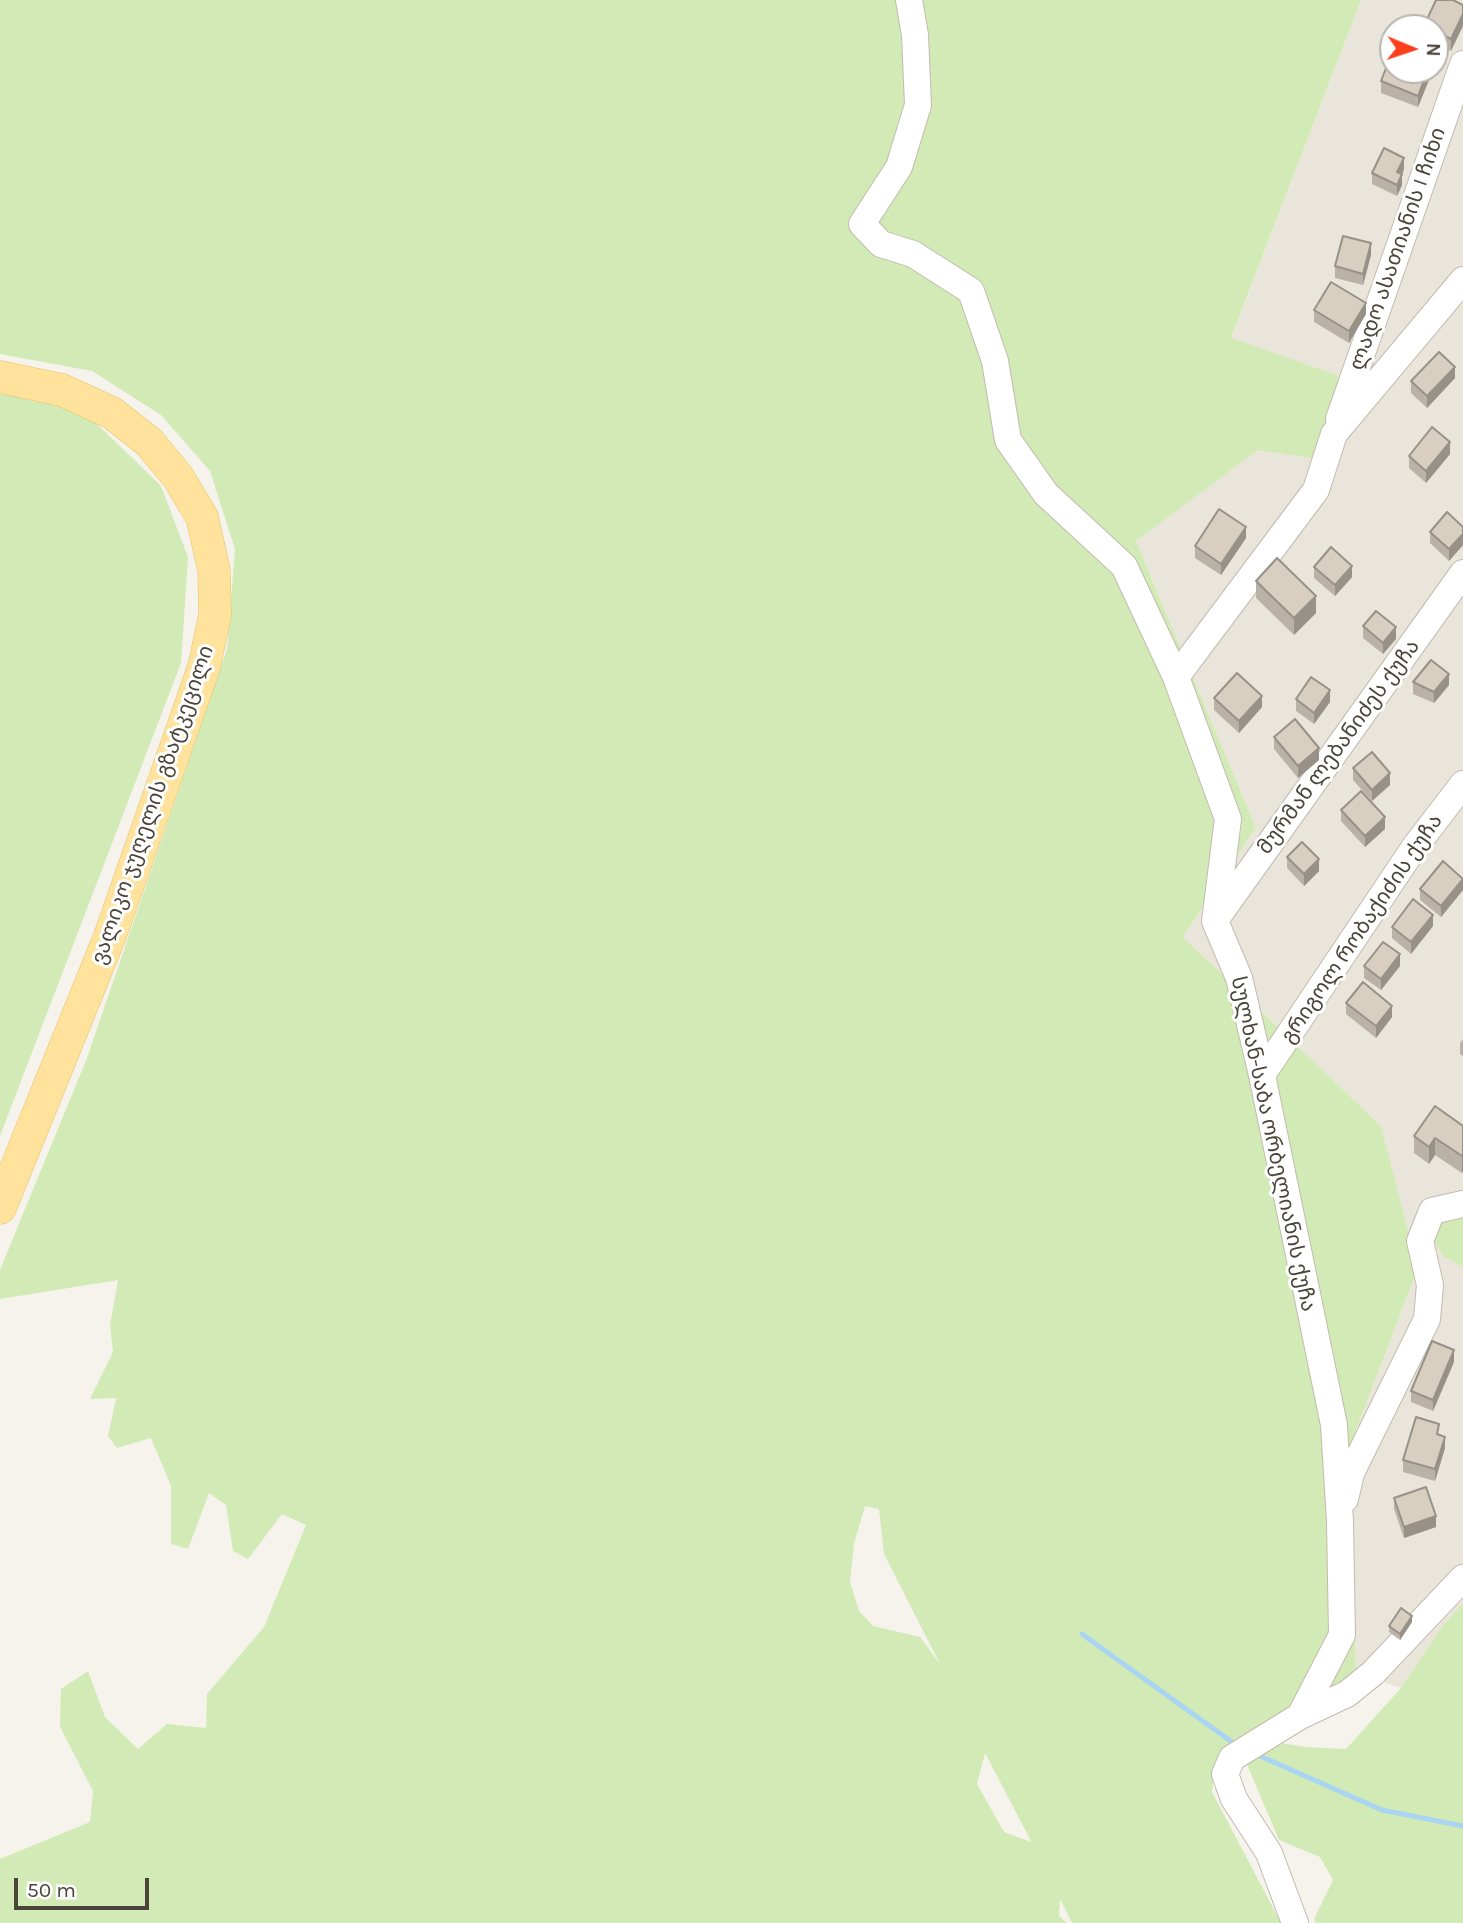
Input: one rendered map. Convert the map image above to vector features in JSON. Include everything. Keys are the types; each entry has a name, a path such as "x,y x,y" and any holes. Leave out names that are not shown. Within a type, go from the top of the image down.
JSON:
{"main road":[{"name":"ვალიკო ჯუღელის გზატკეცილი","path":"0,377 62,390 111,413 149,442 178,477 202,517 214,570 215,615 204,667 110,936 0,1208"}],"street":[{"path":"909,0 915,35 918,105 898,167 862,224 881,244 913,254 971,291 995,361 1008,440 1046,494 1124,566 1176,677 1228,819 1215,921"},
{"name":"ლადო ასათიანის I ჩიხი","path":"1176,677 1316,490 1463,64"},
{"path":"1334,434 1461,288"},
{"name":"მურმან ლებანიძეს ქუჩა","path":"1215,921 1463,573"},
{"name":"გრიგოლ რობაქიძის ქუჩა","path":"1262,1075 1414,848 1463,784"},
{"name":"სულხან-საბა ორბელიანის ქუჩა","path":"1215,921 1239,978 1262,1075 1334,1425 1340,1522 1342,1635 1300,1716"},
{"path":"1340,1522 1351,1473 1427,1318 1430,1286 1420,1241 1432,1211 1463,1204"},
{"path":"1295,1923 1269,1853 1234,1799 1225,1774 1232,1758 1300,1716 1347,1694 1373,1673 1463,1578"}],"shaded area":[{"path":"1361,0 1463,0 1463,1195 1444,1257 1463,1267 1463,1603 1441,1628 1401,1688 1378,1680 1356,1677 1351,1443 1418,1268 1381,1126 1183,937 1256,828 1136,541 1258,450 1343,377 1231,339"}],"green space":[{"path":"0,0 1361,0 1231,338 1343,377 1313,458 1258,450 1136,541 1256,828 1183,937 1381,1126 1418,1268 1351,1443 1356,1677 1270,1718 1246,1734 1215,1768 1212,1792 1281,1923 1072,1923 1060,1899 1059,1916 1067,1923 0,1923 0,1859 90,1822 93,1791 60,1727 61,1689 88,1671 105,1717 138,1749 167,1724 206,1728 207,1694 264,1627 306,1525 282,1514 248,1559 233,1551 226,1505 209,1493 188,1549 171,1544 171,1486 151,1438 117,1448 108,1436 116,1398 90,1399 113,1352 110,1325 118,1280 0,1299 0,1270 87,1058 227,649 235,549 210,471 161,415 92,371 0,354","holes":["865,1506 879,1509 884,1554 940,1664 920,1637 873,1626 859,1611 850,1582 854,1544","985,1753 1031,1841 1031,1842 1004,1832 977,1784"]},
{"path":"0,394 33,396 92,419 161,486 188,557 181,663 0,1136"},
{"path":"1463,1195 1463,1267 1444,1257 1420,1218"},
{"path":"1463,1603 1463,1923 1316,1923 1314,1919 1333,1880 1320,1857 1279,1840 1246,1762 1273,1742 1346,1749 1401,1688 1441,1628"}],"building":[{"path":"1436,0 1453,0 1463,5 1463,14 1451,39 1449,14 1430,14"},
{"path":"1388,84 1423,84 1418,96"},
{"path":"1384,148 1404,158 1397,172 1402,174 1397,185 1372,173"},
{"path":"1343,236 1371,243 1363,274 1335,266"},
{"path":"1331,282 1366,303 1349,331 1314,310"},
{"path":"1439,352 1455,367 1427,396 1411,381"},
{"path":"1432,427 1450,442 1426,471 1409,456"},
{"path":"1219,509 1246,527 1221,564 1195,546"},
{"path":"1447,512 1463,527 1463,534 1449,549 1430,532"},
{"path":"1331,547 1352,566 1335,585 1314,567"},
{"path":"1277,558 1316,596 1294,618 1256,581"},
{"path":"1376,611 1396,627 1383,643 1363,626"},
{"path":"1431,660 1449,674 1434,692 1413,682"},
{"path":"1237,673 1262,696 1239,721 1214,698"},
{"path":"1311,677 1330,690 1314,713 1296,699"},
{"path":"1295,719 1319,748 1298,766 1274,737"},
{"path":"1372,752 1390,773 1372,790 1353,768"},
{"path":"1361,791 1385,817 1365,836 1341,810"},
{"path":"1302,842 1319,859 1304,874 1287,857"},
{"path":"1443,861 1463,879 1441,906 1420,889"},
{"path":"1413,899 1433,915 1411,942 1392,927"},
{"path":"1383,942 1400,954 1381,979 1364,966"},
{"path":"1363,982 1392,1006 1376,1026 1346,1003"},
{"path":"1435,1106 1463,1126 1462,1156 1435,1138 1429,1147 1414,1136"},
{"path":"1432,1341 1454,1350 1433,1400 1411,1391"},
{"path":"1416,1417 1439,1424 1437,1434 1445,1437 1435,1469 1403,1460"},
{"path":"1426,1487 1436,1516 1404,1527 1394,1498"},
{"path":"1401,1608 1412,1616 1400,1634 1389,1626"}],"waterway":[{"path":"1082,1634 1236,1745"},
{"path":"1260,1756 1382,1810 1463,1826"}]}
